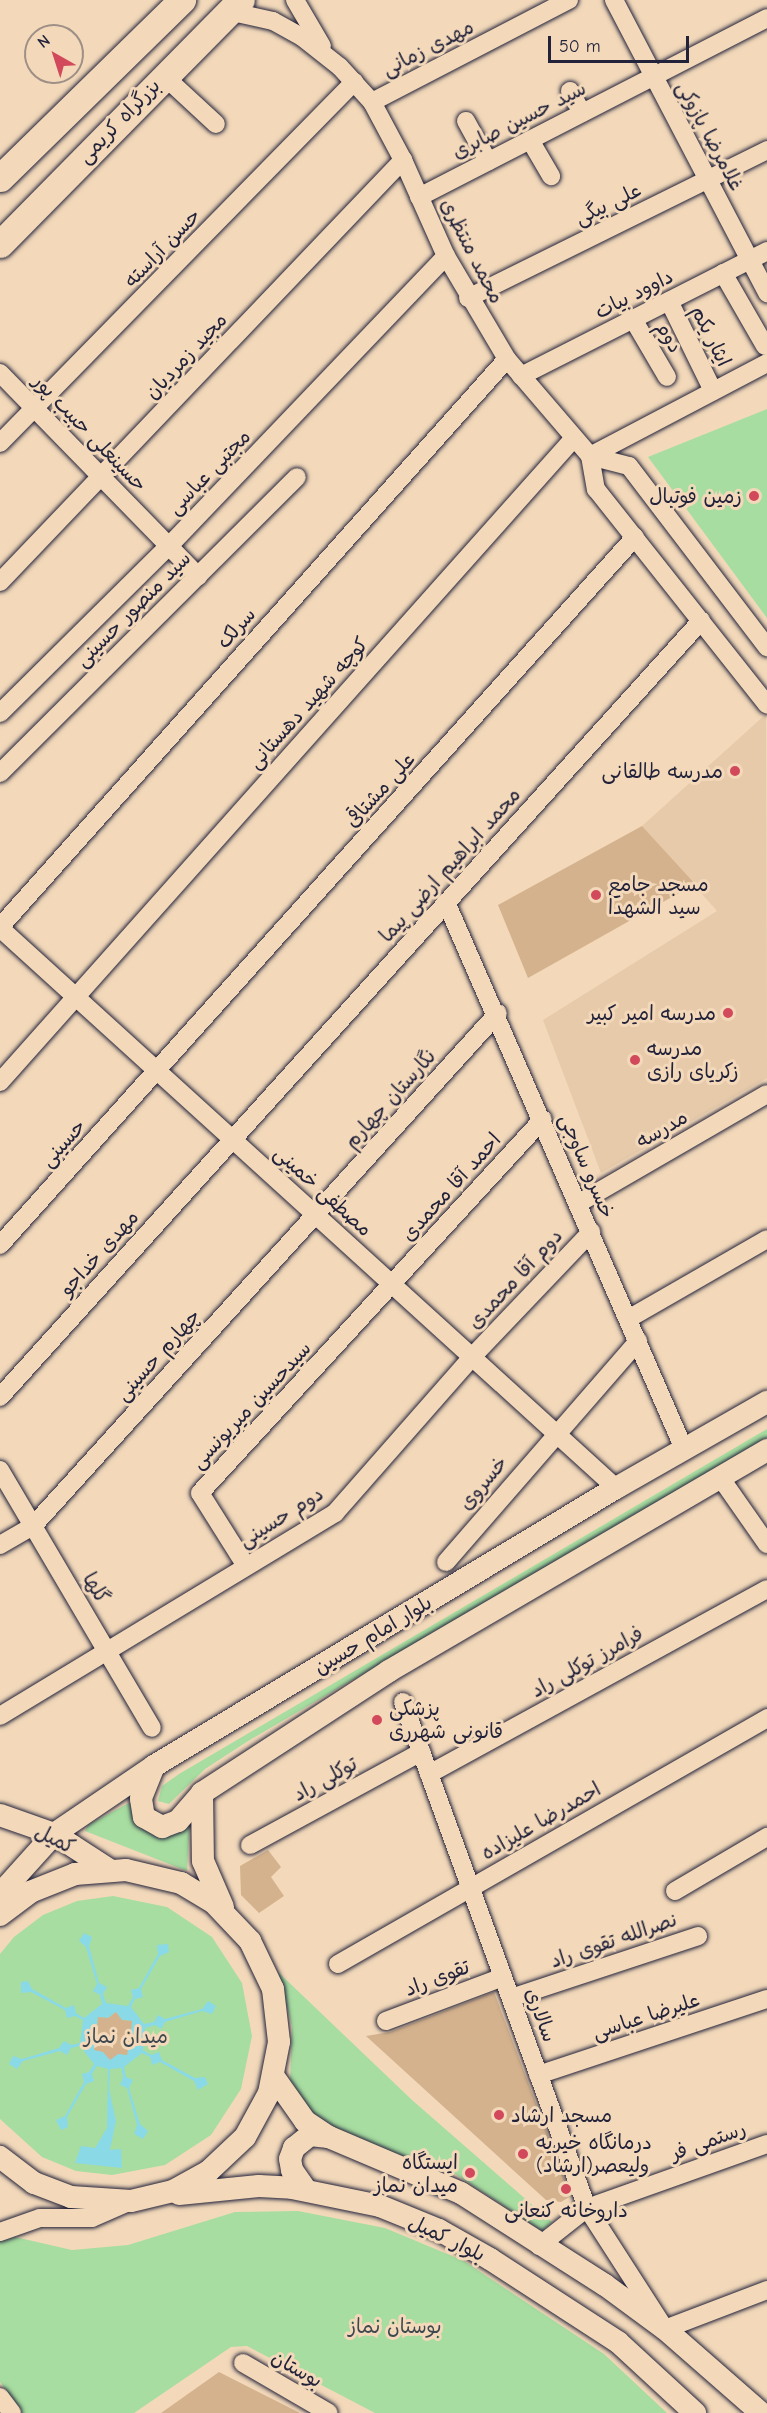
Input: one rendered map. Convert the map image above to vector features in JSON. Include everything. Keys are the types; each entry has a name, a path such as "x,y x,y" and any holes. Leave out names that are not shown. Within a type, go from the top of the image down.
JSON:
{"highway":[{"path":"0,178 182,0"},
{"name":"بزرگراه کریمی","path":"0,244 163,75 234,6"}],"main road":[{"name":"بلوار امام حسین","path":"0,1894 54,1834 154,1766 616,1488 767,1402"},
{"name":"بلوار امام حسین","path":"154,1766 141,1799 144,1817 151,1823 162,1827 178,1821 202,1793 389,1671 767,1450"},
{"path":"0,2176 34,2183 72,2197 141,2199 194,2181 234,2150 262,2108 274,2077 279,2024 273,1989 255,1948 227,1914 210,1883 203,1861 202,1793"},
{"name":"کمیل","path":"0,1815 54,1834 108,1869"},
{"path":"0,1915 45,1884 75,1874 108,1869 163,1877 197,1892 227,1914"},
{"name":"بلوار کمیل","path":"274,2077 305,2121 329,2137 461,2193 539,2246 604,2285 666,2329 761,2413"},
{"path":"306,2190 292,2170 290,2159 294,2148 310,2134 329,2137"},
{"path":"0,2157 34,2183"},
{"name":"بلوار کمیل","path":"141,2199 259,2186 306,2190 380,2206 439,2230 490,2259 618,2342 696,2413"}],"street":[{"name":"محمد منتظری","path":"296,0 329,58"},
{"name":"مهدی زمانی","path":"372,102 569,0"},
{"name":"غلامرضا پازوکی","path":"614,0 767,293"},
{"name":"محمد منتظری","path":"234,6 273,21 329,58 372,102 403,160 446,256 468,298 507,359 573,440 590,456 628,466 767,646"},
{"name":"سید حسین صابری","path":"419,197 767,18"},
{"path":"163,75 216,124"},
{"name":"حسن آراسته","path":"0,443 36,410 354,82"},
{"path":"570,91 582,113"},
{"path":"466,121 488,161"},
{"path":"530,140 551,176"},
{"name":"علی بیگی","path":"468,298 767,150"},
{"name":"مجید زمردیان","path":"0,582 403,160"},
{"name":"داوود بیات","path":"521,376 767,251"},
{"name":"مجتبی عباسی","path":"0,713 169,546 446,256"},
{"path":"723,273 766,355 713,391 590,456 597,489 767,705"},
{"name":"ایثار یکم","path":"669,301 713,391"},
{"name":"دوم","path":"633,320 668,377"},
{"name":"سرلک","path":"0,927 507,359"},
{"name":"حسینعلی حبیب پور","path":"0,373 198,576"},
{"name":"کوچه شهید دهستانی","path":"0,1082 573,440"},
{"name":"سید منصور حسینی","path":"0,773 297,477"},
{"name":"علی مشتاقی","path":"158,1072 635,537"},
{"name":"محمد ابراهیم ارضی پیما","path":"232,1139 700,621"},
{"name":"خسرو ساوجی","path":"446,902 498,1013 684,1449"},
{"name":"مصطفی خمینی","path":"0,927 616,1488"},
{"name":"نگارستان چهارم","path":"315,1215 498,1013"},
{"name":"حسینی","path":"0,1245 158,1072"},
{"name":"مدرسه","path":"579,1203 767,1094"},
{"name":"احمد آقا محمدی","path":"393,1286 543,1119"},
{"name":"مهدی خداجو","path":"0,1397 232,1139"},
{"name":"چهارم حسینی","path":"0,1545 33,1526 315,1215"},
{"name":"دوم آقا محمدی","path":"472,1358 591,1232"},
{"path":"628,1319 767,1239"},
{"name":"سیدحسین میریونسی","path":"246,1566 200,1492 393,1286"},
{"name":"خسروی","path":"446,1563 555,1433 638,1341"},
{"name":"دوم حسینی","path":"0,1716 335,1513 472,1358"},
{"name":"گلها","path":"0,1470 152,1728"},
{"path":"720,1477 767,1544"},
{"name":"فرامرز توکلی راد","path":"429,1774 767,1589"},
{"name":"سالاری","path":"404,1702 587,2208 666,2329"},
{"name":"احمدرضا علیزاده","path":"338,1964 767,1718"},
{"name":"توکلی راد","path":"250,1845 421,1752"},
{"path":"675,1891 767,1838"},
{"name":"نصرالله تقوی راد","path":"511,1998 699,1936"},
{"name":"تقوی راد","path":"386,2021 503,1977"},
{"name":"علیرضا عباسی","path":"538,2075 767,1999"},
{"name":"رستمی فر","path":"539,2246 587,2208 767,2144"},
{"path":"0,2232 40,2218 92,2217 141,2199"},
{"path":"666,2329 767,2290"},
{"name":"بوستان","path":"243,2363 329,2413"}],"shaded area":[{"path":"766,714 767,1078 601,1173 543,1020 717,911 642,826"}],"green space":[{"path":"767,409 767,618 648,457"},
{"path":"767,1429 767,1438 248,1741 205,1769 169,1804 158,1801 162,1786 179,1774"},
{"path":"138,1798 139,1824 153,1835 170,1836 190,1819 187,1871 85,1831 88,1825"},
{"name":"میدان نماز","path":"113,1896 167,1907 212,1937 242,1983 252,2036 241,2089 211,2135 165,2165 112,2175 76,2171 42,2157 0,2119 0,1954 14,1937 43,1915 77,1901"},
{"path":"278,1972 412,2100 552,2222 542,2231 440,2164 374,2150 315,2116 290,2084 292,2027"},
{"name":"بوستان نماز","path":"298,2211 385,2228 464,2261 604,2354 667,2413 375,2413 247,2346 231,2347 134,2413 22,2413 0,2382 0,2241 15,2237 72,2250 128,2245 235,2212"}],"water":[{"path":"84,1933 92,1937 89,1946 99,1983 107,1987 103,1994 106,2003 128,2006 133,1997 131,1990 139,1988 158,1954 157,1945 168,1944 169,1952 160,1956 141,1989 143,1997 135,1999 131,2007 144,2024 154,2022 158,2015 165,2019 202,2009 208,2001 216,2006 212,2014 202,2011 165,2022 161,2029 155,2025 145,2028 143,2050 151,2055 159,2052 162,2060 195,2078 205,2077 208,2084 198,2090 194,2081 160,2062 152,2065 150,2057 142,2053 124,2067 126,2077 133,2080 129,2088 140,2124 148,2131 143,2139 134,2134 137,2125 127,2088 120,2085 123,2077 121,2068 110,2069 109,2089 116,2121 110,2150 121,2149 122,2168 75,2163 81,2146 95,2148 107,2128 108,2069 97,2066 92,2074 94,2081 86,2084 67,2117 68,2127 61,2130 56,2120 65,2116 84,2082 82,2074 89,2072 94,2064 80,2046 71,2048 67,2055 60,2051 23,2061 17,2069 9,2064 13,2056 22,2059 59,2048 64,2041 71,2045 80,2043 83,2020 75,2016 67,2018 65,2010 31,1992 21,1993 21,1982 28,1981 32,1989 66,2008 74,2005 76,2013 84,2018 102,2004 100,1995 93,1991 97,1984 86,1947 79,1941","holes":["116,2012 122,2020 132,2021 131,2031 136,2039 129,2045 127,2055 94,2050 95,2040 89,2033 97,2027 98,2017 108,2018"]}],"building":[{"name":"مسجد جامع سید الشهدا","path":"642,826 695,884 528,978 498,905"},
{"path":"268,1850 281,1867 271,1877 284,1896 259,1913 241,1895 240,1866"},
{"name":"مسجد ارشاد","path":"494,1992 571,2196 561,2202 546,2200 366,2036 390,2032"},
{"path":"116,2012 122,2020 132,2021 131,2031 136,2039 129,2045 127,2055 118,2054 110,2060 103,2052 94,2050 95,2040 89,2033 97,2027 98,2017 108,2018"},
{"path":"219,2372 300,2413 161,2413"}],"place":[{"name":"زمین فوتبال","path":"754,496"},
{"name":"مدرسه طالقانی","path":"735,771"},
{"name":"مسجد جامع سید الشهدا","path":"596,895"},
{"name":"مدرسه امیر کبیر","path":"728,1013"},
{"name":"مدرسه زکریای رازی","path":"635,1060"},
{"name":"پزشکی قانونی شهرری","path":"377,1720"},
{"name":"مسجد ارشاد","path":"499,2115"},
{"name":"درمانگاه خیریه ولیعصر(ارشاد)","path":"523,2154"},
{"name":"ایستگاه میدان نماز","path":"470,2173"},
{"name":"داروخانه کنعانی","path":"566,2189"}]}
